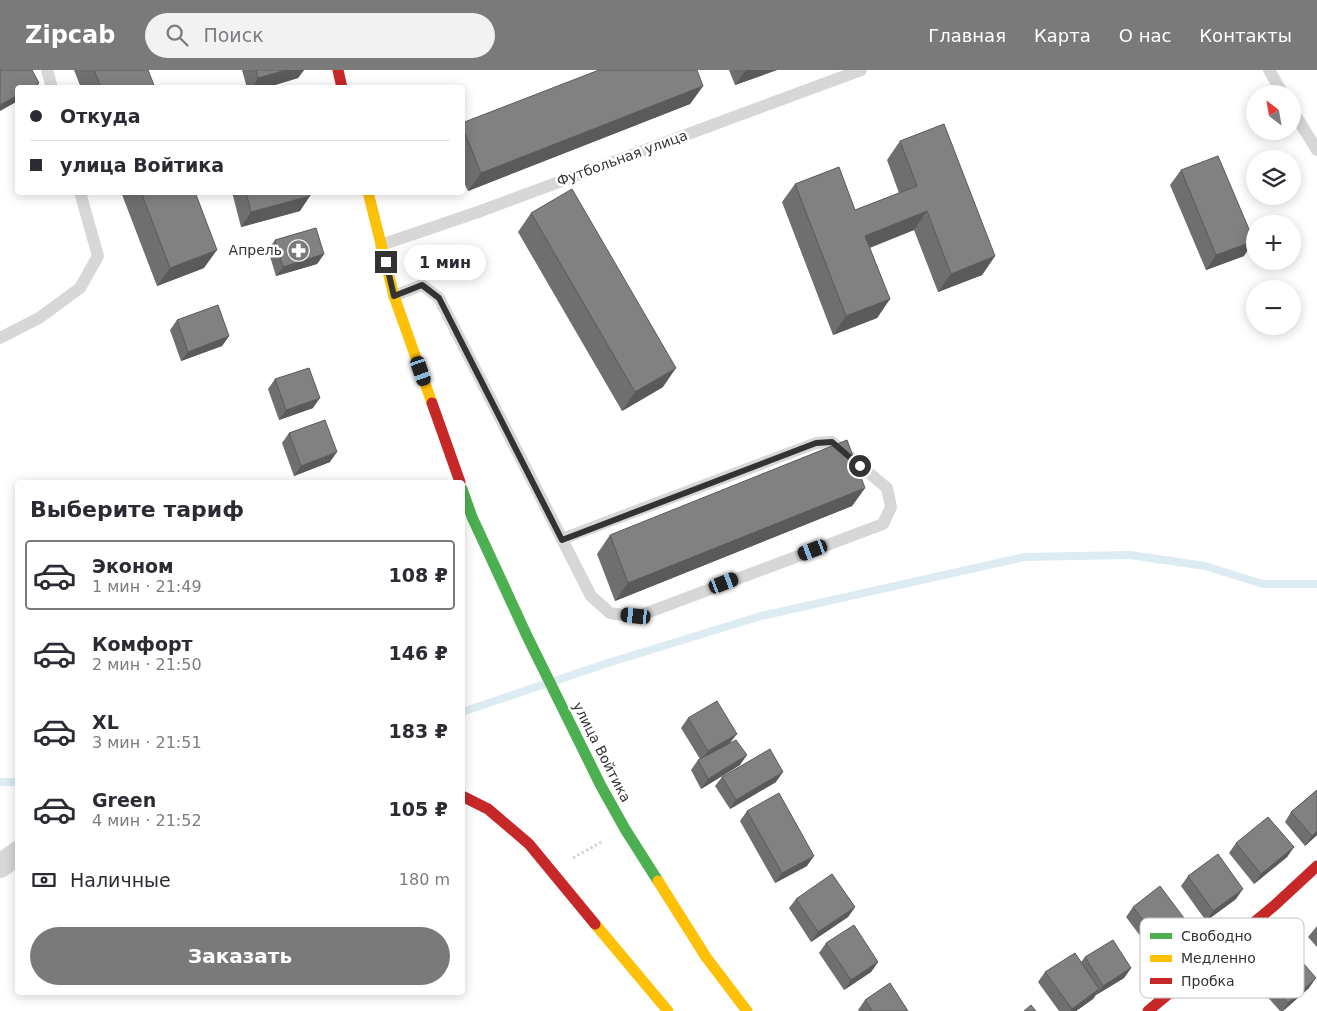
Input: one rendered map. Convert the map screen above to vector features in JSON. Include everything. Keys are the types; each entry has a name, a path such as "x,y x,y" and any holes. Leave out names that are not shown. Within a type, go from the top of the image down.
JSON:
{"main road":[{"path":"338,70 341,85"},
{"path":"369,195 394,296 459,480"},
{"name":"улица Войтика","path":"465,497 472,517 527,636 601,786 625,829 706,957 747,1011"},
{"path":"465,798 488,809 528,844 668,1011"},
{"path":"1259,918 1317,866"},
{"path":"1148,1011 1164,998"}],"street":[{"path":"0,866 15,855"}],"lane":[{"path":"47,70 51,85"},
{"name":"Футбольная улица","path":"381,244 478,212 861,70"},
{"path":"1268,70 1277,85"},
{"path":"1301,124 1317,150"},
{"path":"0,338 39,318 80,288 98,256 81,195"},
{"path":"394,296 422,285 439,298 562,540 592,596 610,614 636,616 883,524 891,507 887,488 832,442 816,443 562,540"}],"path":[{"path":"551,871 625,829"}],"building":[{"path":"0,70 32,70 39,83 36,85 15,85 15,97 0,105"},
{"path":"94,70 148,70 154,85 100,85"},
{"path":"256,70 286,70 258,78"},
{"path":"599,70 697,70 703,86 481,173 465,133 465,122"},
{"path":"944,124 995,256 951,274 927,211 865,236 890,299 846,316 795,184 839,167 855,210 917,186 900,141"},
{"path":"1218,156 1246,222 1246,244 1216,255 1181,170"},
{"path":"572,189 676,368 635,392 531,213"},
{"path":"142,195 196,195 217,250 170,268"},
{"path":"247,195 310,195 310,196 251,212"},
{"path":"316,228 324,254 283,267 275,240"},
{"path":"218,305 229,336 188,352 177,320"},
{"path":"309,368 320,398 286,410 275,379"},
{"path":"325,420 337,452 301,466 289,433"},
{"path":"847,440 865,488 628,583 610,535"},
{"path":"717,701 737,734 708,751 688,718"},
{"path":"736,740 747,755 708,779 698,760"},
{"path":"770,749 783,772 736,800 722,777"},
{"path":"1317,790 1317,831 1312,836 1291,812"},
{"path":"779,793 814,856 782,873 747,811"},
{"path":"1268,817 1294,847 1261,874 1236,843"},
{"path":"1218,854 1243,889 1213,911 1188,876"},
{"path":"832,874 855,907 818,932 796,899"},
{"path":"1160,886 1184,918 1141,918 1133,907"},
{"path":"854,925 878,962 851,980 826,943"},
{"path":"1113,940 1131,968 1103,986 1085,957"},
{"path":"1075,953 1099,989 1072,1009 1045,972"},
{"path":"1304,964 1316,978 1304,989"},
{"path":"890,983 908,1011 872,1011 865,1000"},
{"path":"1284,998 1294,998 1288,1003"},
{"path":"1031,1005 1036,1011 1024,1011"}],"waterway":[{"path":"465,711 611,662 761,616 1024,557 1130,555 1205,566 1263,584 1317,584"},
{"path":"0,782 15,782"}],"traffic: fast":[{"path":"465,497 472,517 527,636 601,786 625,829 658,881"}],"traffic: slow":[{"path":"369,195 394,296 432,403"},
{"path":"658,881 706,957 747,1011"},
{"path":"595,924 668,1011"}],"traffic: jam":[{"path":"338,70 341,85"},
{"path":"432,403 459,480"},
{"path":"465,798 488,809 529,844 595,924"},
{"path":"1259,918 1317,866"},
{"path":"1148,1011 1164,998"}],"place":[{"name":"Апрель","path":"298,250"}],"route":[{"path":"386,262 394,296 422,285 439,298 562,540 816,443 832,442 860,466"}]}
